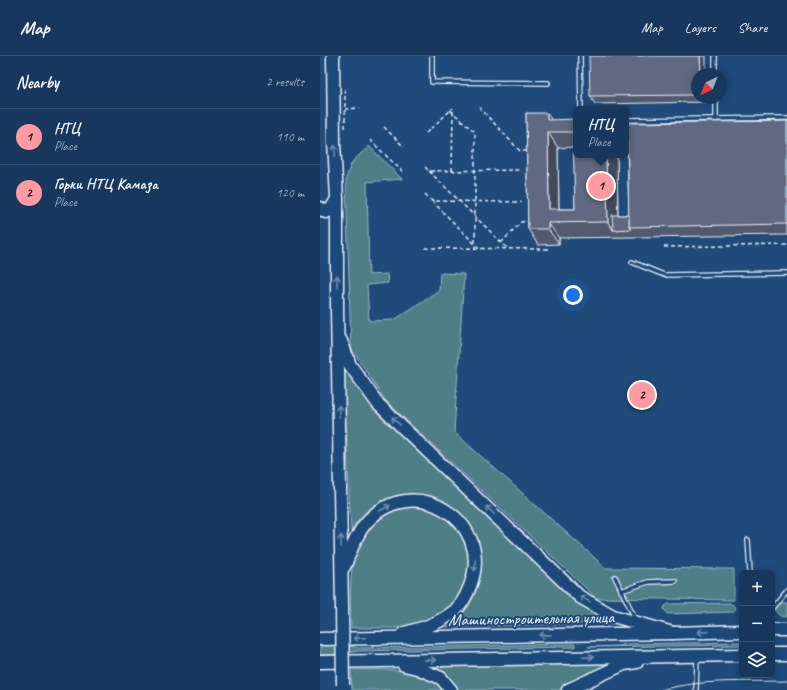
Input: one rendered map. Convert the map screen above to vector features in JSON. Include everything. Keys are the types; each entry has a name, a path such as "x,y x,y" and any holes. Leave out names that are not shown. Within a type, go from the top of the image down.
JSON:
{"main road":[{"path":"333,56 334,142 337,199 337,310 343,688"},
{"path":"320,208 326,212 331,209 337,199"},
{"path":"337,310 342,343 350,365 378,404 580,597 613,616 672,633"},
{"path":"341,574 352,548 365,524 382,508 406,500 429,502 451,513 467,531 476,554 474,577 466,597 451,614 430,626 388,638"},
{"path":"775,630 787,630"},
{"name":"Машиностроительная улица","path":"320,639 739,631"},
{"path":"775,654 787,654"},
{"path":"320,662 739,655"},
{"path":"568,690 624,664 675,656"},
{"path":"387,661 417,668 441,678 451,690"}],"lane":[{"path":"432,56 432,82 548,83"},
{"path":"580,56 581,106"},
{"path":"715,56 715,68"},
{"path":"716,104 716,119"},
{"path":"629,120 787,118"},
{"path":"632,262 664,275 787,273"},
{"path":"748,540 750,570"},
{"path":"615,577 637,623"},
{"path":"621,591 648,582 675,581"},
{"path":"774,606 787,590"},
{"path":"696,690 697,656"}],"path":[{"path":"345,89 345,128"},
{"path":"479,107 520,151 531,151"},
{"path":"345,108 360,108"},
{"path":"450,110 453,108 452,171"},
{"path":"450,110 475,132 475,249"},
{"path":"426,133 450,110"},
{"path":"384,127 404,147"},
{"path":"370,140 405,174"},
{"path":"424,167 508,249"},
{"path":"428,171 521,170"},
{"path":"425,194 480,249"},
{"path":"432,201 522,202"},
{"path":"501,242 521,222 532,221"},
{"path":"664,247 787,245"},
{"path":"425,248 549,249"}],"green space":[{"path":"369,146 402,179 367,182 369,275 387,274 388,283 367,285 369,321 394,320 439,290 440,273 464,274 454,432 606,568 734,569 734,600 596,598 385,400 351,348 346,178 352,162"},
{"path":"343,363 368,401 377,411 560,587 581,605 613,623 442,627 463,614 475,593 481,571 479,550 472,531 460,515 445,503 426,495 405,495 383,501 373,507 360,517 351,532"},
{"path":"414,505 432,508 448,518 461,532 470,549 467,587 446,614 410,628 351,628 351,575 357,551 363,539 375,522 392,509"},
{"path":"783,602 787,602 787,617 777,614 776,611 777,606"},
{"path":"730,603 734,606 735,610 733,612 668,614 664,609 665,606 669,604"},
{"path":"739,642 739,645 588,647 618,646 627,644"},
{"path":"338,643 358,648 575,644 575,647 358,651 337,655 320,655 320,644"},
{"path":"619,662 596,671 564,690 457,690 455,687 420,665"},
{"path":"351,670 389,670 412,673 424,676 445,690 352,690"}],"building":[{"path":"589,56 700,56 701,68 691,68 691,95 590,96"},
{"path":"526,113 547,113 547,120 573,119 573,132 548,132 549,209 575,209 574,158 606,158 608,222 548,223 548,229 528,229"},
{"path":"787,121 787,224 629,227 628,158 629,158 629,123"},
{"path":"612,215 629,215 629,227 631,229 613,230"}],"tram line":[{"path":"661,690 692,684 740,681 787,681"}],"place":[{"name":"НТЦ","path":"601,186"},
{"name":"Горки НТЦ Камаза","path":"642,395"}]}
